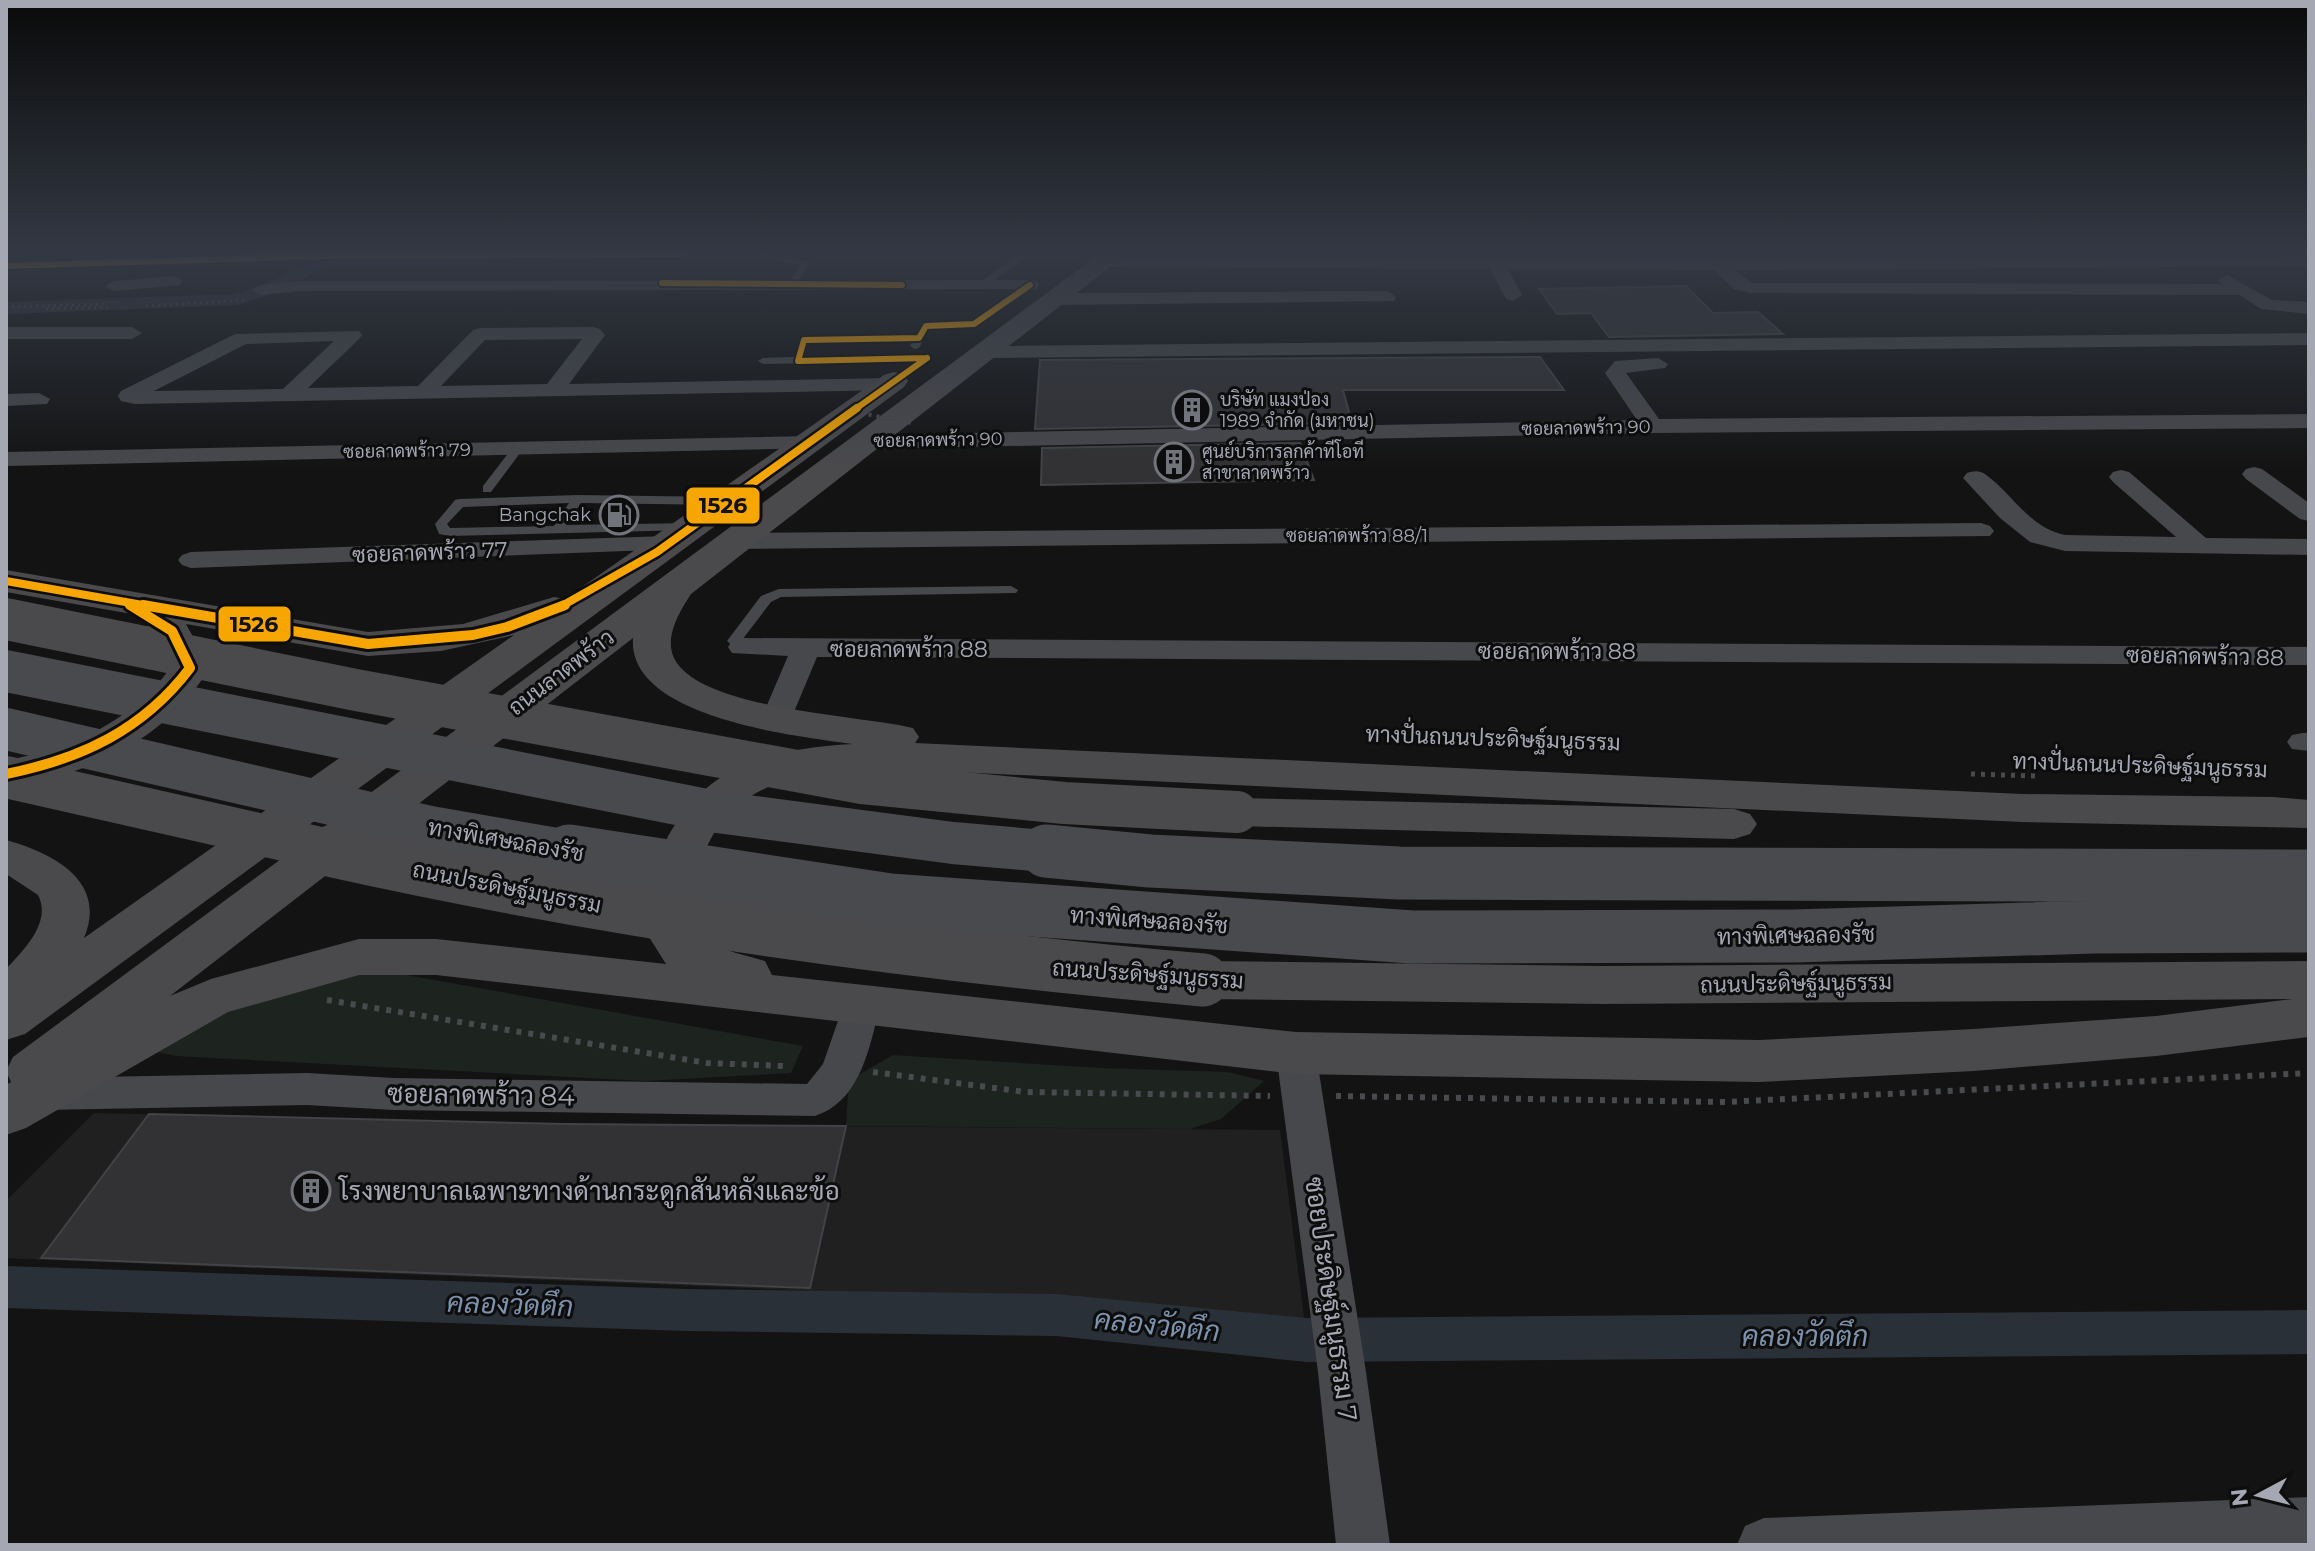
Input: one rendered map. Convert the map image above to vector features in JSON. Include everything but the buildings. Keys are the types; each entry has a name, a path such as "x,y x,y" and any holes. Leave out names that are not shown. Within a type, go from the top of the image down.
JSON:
{"highway":[{"path":"6,671 717,812 953,843 1150,861 1399,873 2309,876"},
{"name":"ทางพิเศษฉลองรัช","path":"6,729 430,827 628,862 890,900 1412,937 1794,936 2095,927 2309,926"}],"main road":[{"name":"ถนนลาดพร้าว","path":"17,1100 401,793 476,737 670,541 733,541 862,442 996,325"},
{"name":"ถนนลาดพร้าว","path":"6,1020 808,443 911,359 978,338"},
{"path":"6,581 368,644 418,643 509,627 564,604 670,541"},
{"path":"670,541 652,640 654,658 667,676 696,696 776,719 1103,764"},
{"path":"6,776 70,757 127,729 168,698 190,668 172,631 126,602"},
{"path":"6,619 356,690 862,783 1064,803 1237,812 2171,834 2309,833"},
{"path":"423,722 476,737"},
{"path":"941,1013 722,969 682,950 662,918 679,852 700,818 716,801 761,775 805,763 904,757 2029,809 2309,814"},
{"name":"ถนนประดิษฐ์มนูธรรม","path":"6,776 445,875 598,905 895,950 1203,980 1603,985 2309,980"},
{"path":"343,779 401,793"},
{"path":"6,856 55,882 66,901 69,920 43,964 6,1001"},
{"path":"17,1100 211,998 359,957 436,957 1296,1053 1759,1061 1974,1050 2156,1036 2309,1017"}],"street":[{"path":"12,336 132,333"},
{"path":"423,393 480,334 593,333 595,335 553,391"},
{"path":"289,395 352,335 242,338 129,396 135,398 553,391 911,359"},
{"path":"978,338 2309,339"},
{"path":"1653,426 1615,373 1622,365 1693,364"},
{"path":"6,400 39,399"},
{"name":"ซอยลาดพร้าว 90","path":"862,442 1653,426 2309,421"},
{"name":"ซอยลาดพร้าว 79","path":"6,459 808,443"},
{"path":"2254,474 2309,514"},
{"path":"2121,477 2202,547"},
{"path":"1975,478 2009,513 2039,537 2065,543 2309,547"},
{"name":"ซอยลาดพร้าว 88/1","path":"733,541 1981,531"},
{"name":"ซอยลาดพร้าว 77","path":"191,560 670,541"},
{"name":"ซอยลาดพร้าว 88","path":"742,647 2309,656"},
{"name":"ซอยลาดพร้าว 88","path":"776,719 806,648"},
{"name":"ซอยลาดพร้าว 84","path":"17,1100 307,1089 394,1094 815,1100 831,1090 846,1060 861,1005"},
{"name":"ซอยประดิษฐ์มนูธรรม 7","path":"1296,1053 1334,1313 1363,1545"},
{"path":"1764,1545 2309,1524"}],"lane":[{"path":"798,361 804,340 911,359"},
{"path":"763,361 911,359"},
{"path":"487,489 517,449"},
{"path":"557,530 578,499"},
{"path":"578,499 670,541 557,530 450,532 443,531 441,524 459,503 578,499"},
{"path":"742,647 734,641 766,599 779,593 1011,590"}],"path":[{"path":"845,410 912,423"},
{"name":"ทางปั่นถนนประดิษฐ์มนูธรรม","path":"1961,773 2040,777"}],"shaded area":[{"path":"401,974 803,1046 791,1073 644,1081 176,1056 152,1051 192,1021 336,975"},
{"path":"893,1055 1228,1072 1264,1081 1221,1119 1190,1129 846,1126 848,1093 853,1078"},
{"path":"94,1113 564,1124 1280,1130 1305,1325 1087,1302 6,1258 6,1201"}],"waterway":[{"name":"คลองวัดตึก","path":"6,1287 687,1310 1056,1315 1307,1340 2309,1332"}],"transit line":[{"name":"1526","path":"927,358 798,361 804,340 919,338 926,326 941,325"},
{"name":"1526","path":"6,581 368,644 438,640 490,632 569,603 657,552 927,358"},
{"name":"1526","path":"6,774 59,761 110,740 154,709 190,668 172,631 126,602"}],"place":[{"name":"บริษัท แมงป่อง 1989 จำกัด (มหาชน)","path":"1192,410"},
{"name":"ศูนย์บริการลูกค้าทีโอที สาขาลาดพร้าว","path":"1174,462"},
{"name":"Bangchak","path":"619,515"},
{"name":"โรงพยาบาลเฉพาะทางด้านกระดูกสันหลังและข้อ","path":"311,1191"}]}
